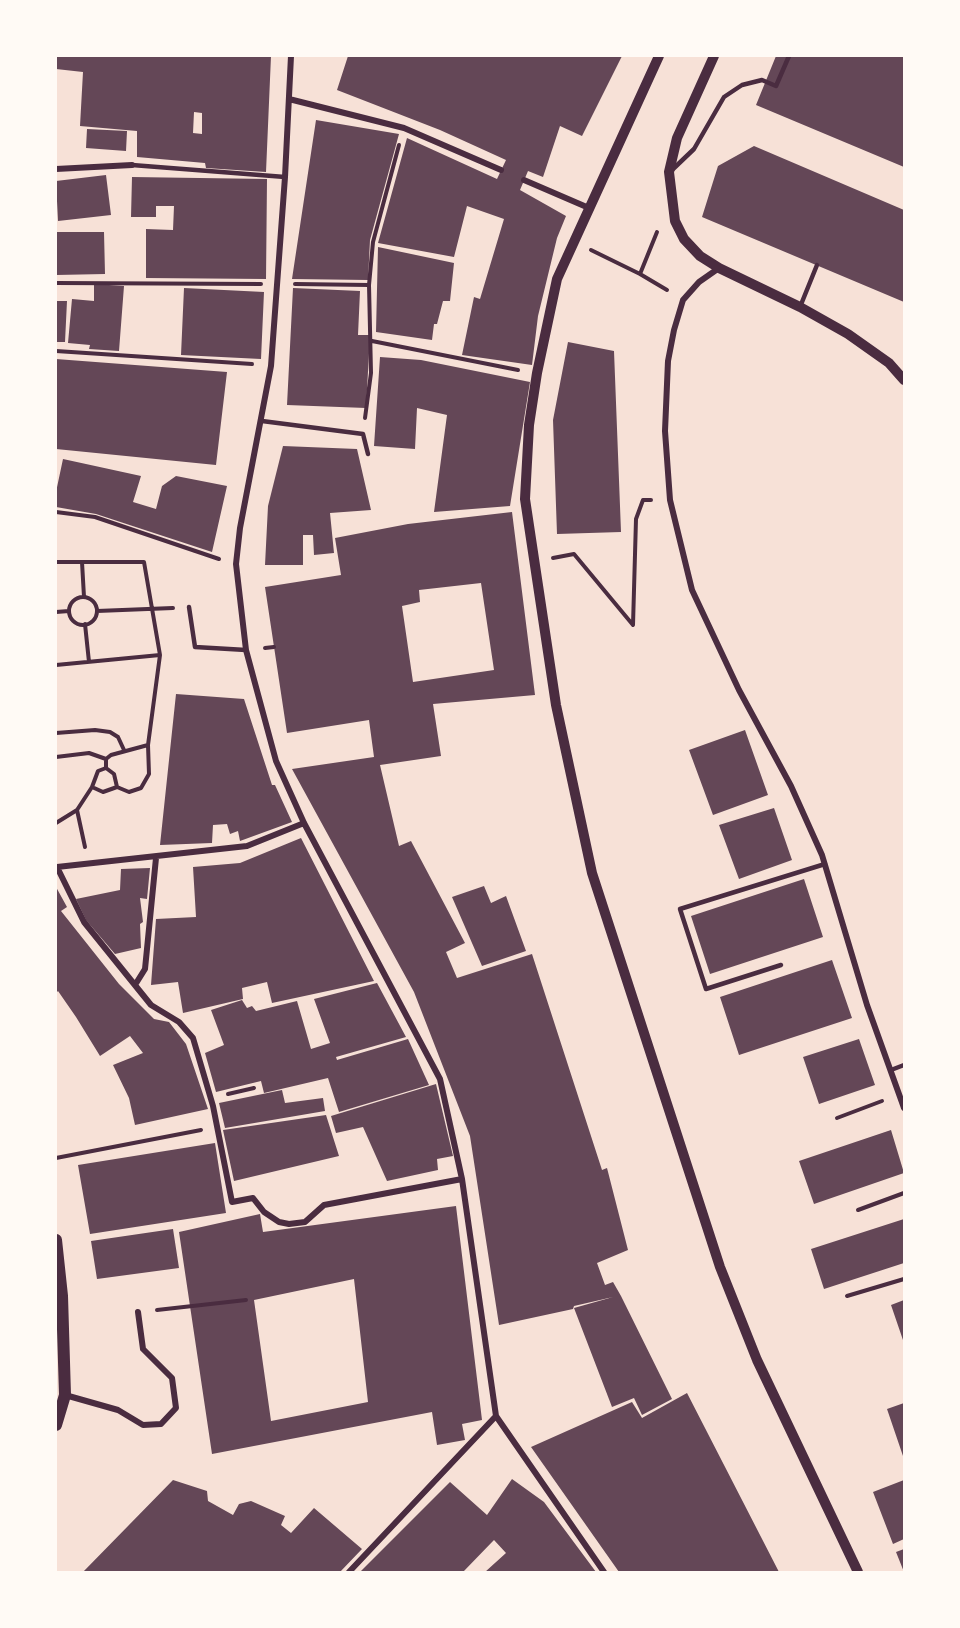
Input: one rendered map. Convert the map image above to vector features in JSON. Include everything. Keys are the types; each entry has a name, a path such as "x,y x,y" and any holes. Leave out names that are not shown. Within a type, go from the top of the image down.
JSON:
{"main road":[{"path":"56,1240 62,1296 65,1395 56,1425"}],"street":[{"path":"291,56 285,177 271,366 240,528 236,564 246,650 276,761 304,823 440,1079 462,1179 496,1416 604,1572"},
{"path":"658,56 557,279 529,425 525,499 556,705 599,895 720,1267 758,1360 858,1572"},
{"path":"714,56 677,138 669,172 675,221 684,239 700,256 718,268 800,307 904,370"},
{"path":"289,99 404,128 501,170"},
{"path":"56,169 132,165"},
{"path":"524,180 589,208"},
{"path":"718,268 699,282 683,300 668,361 665,431 670,500 692,591 739,690 791,786 825,864 867,1005 904,1108"},
{"path":"889,363 904,380"},
{"path":"304,823 247,846 156,858 57,867 84,922 151,1005 179,1022 193,1038 217,1127 231,1202 253,1198 264,1212 279,1222 289,1224 305,1222 324,1205 462,1179"},
{"path":"135,985 145,969 156,858"},
{"path":"65,1395 118,1410 143,1425 161,1424 176,1408 172,1378 143,1349 138,1312"},
{"path":"349,1572 496,1416"}],"lane":[{"path":"669,172 694,149 724,97 742,85 762,80 776,86 789,56"},
{"path":"132,165 285,177"},
{"path":"800,307 817,265"},
{"path":"262,422 363,434 368,454"},
{"path":"189,607 195,647 246,650"},
{"path":"781,965 706,989 680,909 825,864"},
{"path":"891,1070 904,1065"}],"path":[{"path":"363,434 371,373 369,285 373,242 404,128"},
{"path":"640,274 671,198"},
{"path":"610,259 683,300"},
{"path":"56,283 369,285"},
{"path":"372,340 537,374"},
{"path":"56,351 271,366"},
{"path":"534,561 574,554 633,625 636,519 643,500 670,500"},
{"path":"56,512 95,517 163,542 236,564"},
{"path":"56,562 144,562 160,655 148,745 149,774 141,788 129,792 117,787 103,792 92,787"},
{"path":"82,562 84,597"},
{"path":"84,597 94,603 97,611 94,618 85,624"},
{"path":"84,597 72,603 69,611 72,620 85,624"},
{"path":"97,611 189,607"},
{"path":"56,612 69,611"},
{"path":"85,624 89,662"},
{"path":"56,665 160,655"},
{"path":"56,733 95,730 110,732 118,737 124,750"},
{"path":"56,757 89,753 106,759 124,750 148,745"},
{"path":"106,759 106,768"},
{"path":"106,768 114,774 117,787"},
{"path":"56,823 77,810 92,787 98,771 106,768"},
{"path":"77,810 87,852 87,864"},
{"path":"210,1098 254,1088"},
{"path":"837,1118 900,1095"},
{"path":"56,1158 217,1127"},
{"path":"858,1210 904,1193"},
{"path":"847,1296 904,1279"},
{"path":"138,1312 246,1300"}],"building":[{"path":"56,56 271,56 266,172 206,168 205,163 137,157 137,131 80,126 83,72 56,69","holes":["194,112 202,113 202,134 193,133"]},
{"path":"348,56 622,56 582,136 560,126 543,177 528,171 520,190 566,216 557,238 538,316 532,365 462,355 474,297 480,299 504,219 467,206 454,257 378,243 407,138 497,179 506,160 440,130 337,90"},
{"path":"776,56 904,56 904,167 756,105"},
{"path":"316,120 399,134 370,240 368,280 292,279"},
{"path":"87,129 127,131 126,151 86,148"},
{"path":"754,146 904,210 904,302 702,217 718,166"},
{"path":"106,175 111,215 58,221 56,181"},
{"path":"132,177 267,179 266,279 146,278 146,229 173,230 174,206 156,206 156,217 131,217"},
{"path":"56,232 104,232 105,274 56,275"},
{"path":"378,247 454,263 450,301 443,301 437,324 434,324 432,340 376,332"},
{"path":"94,284 124,286 119,351 89,349 90,345 68,343 72,299 94,301"},
{"path":"184,288 264,292 261,359 181,355"},
{"path":"293,288 360,291 358,335 370,335 366,408 287,405"},
{"path":"56,301 67,301 65,342 56,342"},
{"path":"568,342 614,351 621,532 557,534 553,420"},
{"path":"380,357 421,360 530,382 510,506 434,512 447,415 417,408 415,449 374,446"},
{"path":"56,359 227,372 216,465 56,449"},
{"path":"283,446 357,449 371,510 330,513 334,553 314,555 313,535 303,535 303,565 265,565 268,506"},
{"path":"63,459 141,476 133,502 156,509 162,486 176,476 227,486 212,552 96,514 56,507 56,492"},
{"path":"512,512 535,695 433,704 441,756 380,765 399,846 411,841 465,943 446,952 457,978 532,954 602,1170 607,1168 628,1250 597,1263 605,1285 613,1282 621,1296 672,1399 642,1415 634,1398 612,1407 574,1308 613,1297 574,1306 573,1309 499,1325 470,1136 414,992 292,769 374,757 369,720 287,733 265,587 341,575 335,538 408,524","holes":["481,583 494,670 413,682 402,606 420,602 419,590"]},
{"path":"176,694 244,699 272,785 275,785 292,822 240,841 238,831 230,834 227,824 213,825 212,843 160,845"},
{"path":"745,730 768,795 713,815 689,750"},
{"path":"774,808 792,860 739,879 719,825"},
{"path":"301,838 374,981 272,1003 267,982 242,988 243,999 183,1013 178,982 151,985 156,919 196,917 193,867 240,863"},
{"path":"150,868 147,899 140,898 143,922 140,924 141,948 115,954 86,920 76,899 120,890 121,869"},
{"path":"804,879 823,937 710,974 691,916"},
{"path":"484,886 491,903 506,896 526,951 482,966 452,897"},
{"path":"56,887 67,907 61,911 119,984 154,1019 169,1022 186,1044 208,1109 135,1125 129,1098 113,1065 143,1053 130,1036 100,1056 58,991 56,993"},
{"path":"832,960 852,1018 739,1055 720,997"},
{"path":"377,983 406,1037 336,1057 337,1060 408,1039 429,1085 339,1112 328,1078 264,1093 261,1081 216,1092 205,1053 224,1045 211,1010 242,1000 247,1008 252,1006 256,1011 297,1001 311,1049 330,1043 314,999"},
{"path":"859,1039 875,1085 819,1104 803,1057"},
{"path":"436,1084 453,1156 437,1159 438,1170 387,1181 363,1127 336,1133 331,1116"},
{"path":"282,1090 285,1103 323,1098 325,1111 225,1128 219,1103"},
{"path":"326,1115 339,1156 234,1181 223,1130"},
{"path":"891,1130 904,1173 814,1204 799,1161"},
{"path":"215,1143 226,1213 90,1234 78,1165"},
{"path":"456,1206 482,1420 462,1424 465,1440 437,1445 432,1412 212,1454 179,1232 260,1214 263,1232","holes":["354,1279 368,1402 271,1421 254,1300"]},
{"path":"904,1219 904,1263 824,1289 811,1249"},
{"path":"173,1229 179,1268 97,1279 91,1241"},
{"path":"904,1300 904,1343 891,1305"},
{"path":"687,1393 779,1572 619,1572 531,1447 632,1402 642,1418"},
{"path":"904,1403 904,1456 903,1456 887,1409"},
{"path":"512,1479 544,1502 596,1572 485,1572 506,1553 494,1540 463,1572 360,1572 450,1482 487,1515"},
{"path":"173,1480 207,1491 208,1501 233,1515 239,1504 251,1501 285,1516 281,1525 291,1533 314,1508 362,1549 340,1572 83,1572"},
{"path":"904,1480 904,1539 893,1544 873,1492"},
{"path":"904,1549 904,1572 896,1552"}]}
